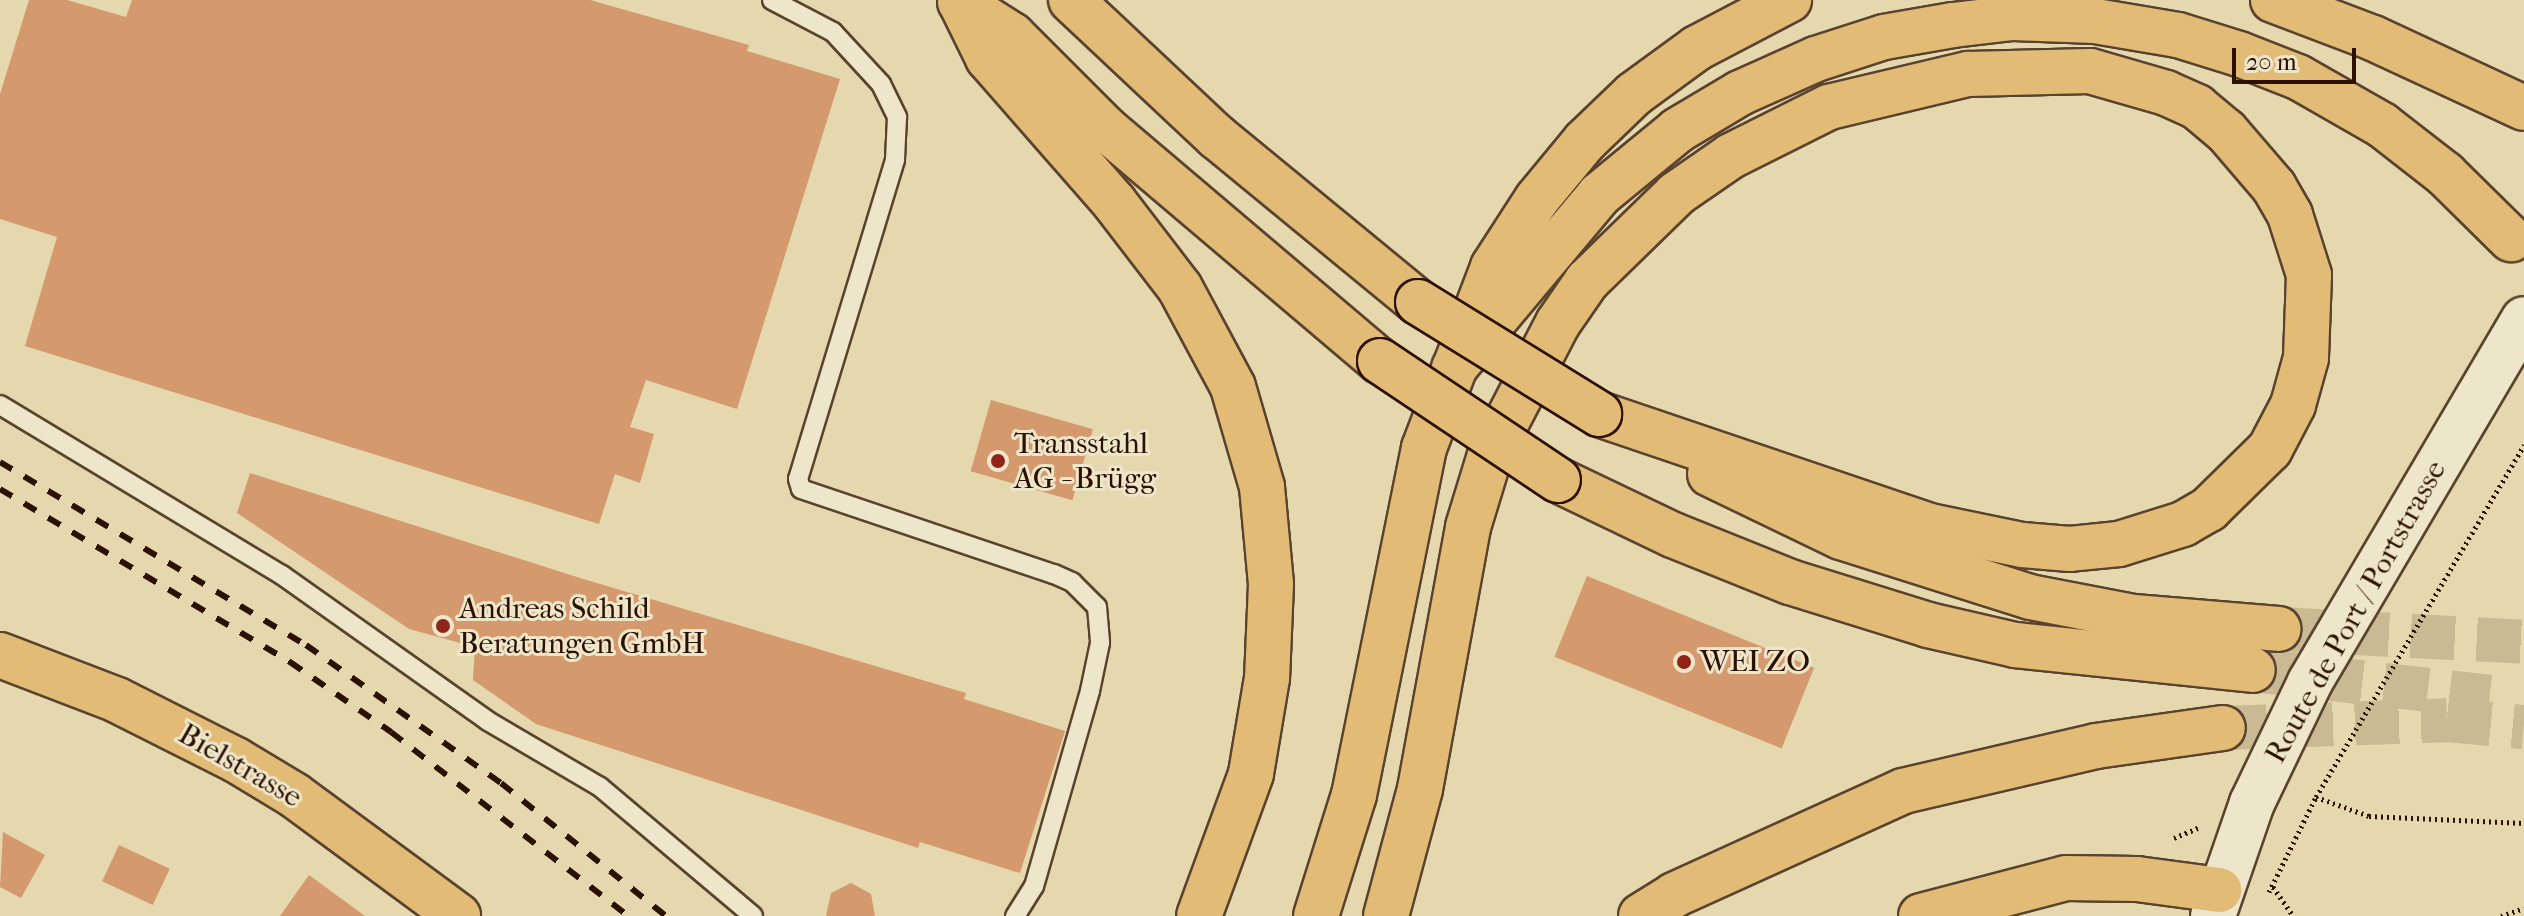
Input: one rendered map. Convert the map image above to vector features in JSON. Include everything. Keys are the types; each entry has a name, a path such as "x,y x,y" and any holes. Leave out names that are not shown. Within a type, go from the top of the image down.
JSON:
{"main road":[{"path":"1071,0 1217,137 1418,302 1599,414 1737,489 1841,537 2030,597 2134,617 2279,629"},
{"path":"1316,916 1354,795 1420,463 1434,411 1493,267 1537,199 1584,142 1634,94 1697,48 1789,0"},
{"path":"2273,0 2373,38 2524,108"},
{"path":"960,3 1012,35 1117,138 1380,361 1558,480 1673,535 1790,582 1928,625 2015,645 2253,670"},
{"path":"960,3 988,58 1114,202 1180,288 1233,387 1262,487 1271,584 1267,678 1251,774 1199,916"},
{"path":"1454,368 1599,195 1678,130 1740,93 1816,59 1884,37 1953,25 2013,18 2095,21 2178,35 2239,54 2298,77 2382,125 2445,174 2511,239"},
{"path":"1386,916 1420,789 1468,527 1491,452 1550,336 1587,281 1687,187 1782,128 1868,95 1968,74 2090,71 2166,93 2197,107 2226,131 2274,187 2290,215 2309,275 2306,358 2293,405 2270,449 2209,509 2183,524 2119,544 2070,549 2022,545 1930,526 1599,414"},
{"name":"Route de Port / Portstrasse","path":"2216,903 2252,803 2310,682 2524,319"},
{"name":"Bielstrasse","path":"0,655 117,700 236,760 294,795 458,916"},
{"path":"1641,916 1674,895 1903,791 2096,746 2223,728"},
{"path":"1921,916 2066,878 2137,879 2216,903"}],"lane":[{"path":"772,0 814,18 853,53 892,105 898,137 798,479 801,489 1054,574 1072,582 1097,607 1100,643 1090,691 1034,886 1015,916"},
{"path":"0,405 282,575 488,721 600,787 753,916"}],"path":[{"path":"2293,916 2273,887 2316,797 2524,445"},
{"path":"2316,797 2369,816 2524,823"},
{"path":"2501,916 2524,908"}],"building":[{"path":"29,0 67,0 126,17 132,0 590,0 749,45 747,51 840,79 737,409 646,380 630,427 654,434 640,483 615,474 599,524 25,346 57,237 0,219 0,94"},
{"path":"991,400 1093,429 1072,500 971,471"},
{"path":"250,473 580,578 966,693 964,699 1065,731 1020,873 920,842 918,848 536,724 473,680 475,647 409,629 237,513"},
{"name":"WEI ZO","path":"1587,576 1814,668 1782,748 1554,657"},
{"path":"3,832 45,855 21,898 0,887"},
{"path":"119,845 170,869 153,905 102,881"},
{"path":"309,875 365,916 280,916"},
{"path":"851,883 871,894 875,916 826,916 831,893"}],"tunnel":[{"path":"2279,629 2524,642"},
{"path":"2253,670 2489,697"},
{"path":"2223,728 2447,720 2524,727"}],"railway":[{"path":"0,462 306,645 501,783 666,916"},
{"path":"0,489 290,662 391,732 628,916"}],"place":[{"name":"Transstahl AG - Brügg","path":"998,461"},
{"name":"Andreas Schild Beratungen GmbH","path":"443,626"},
{"name":"WEI ZO","path":"1684,662"}]}
